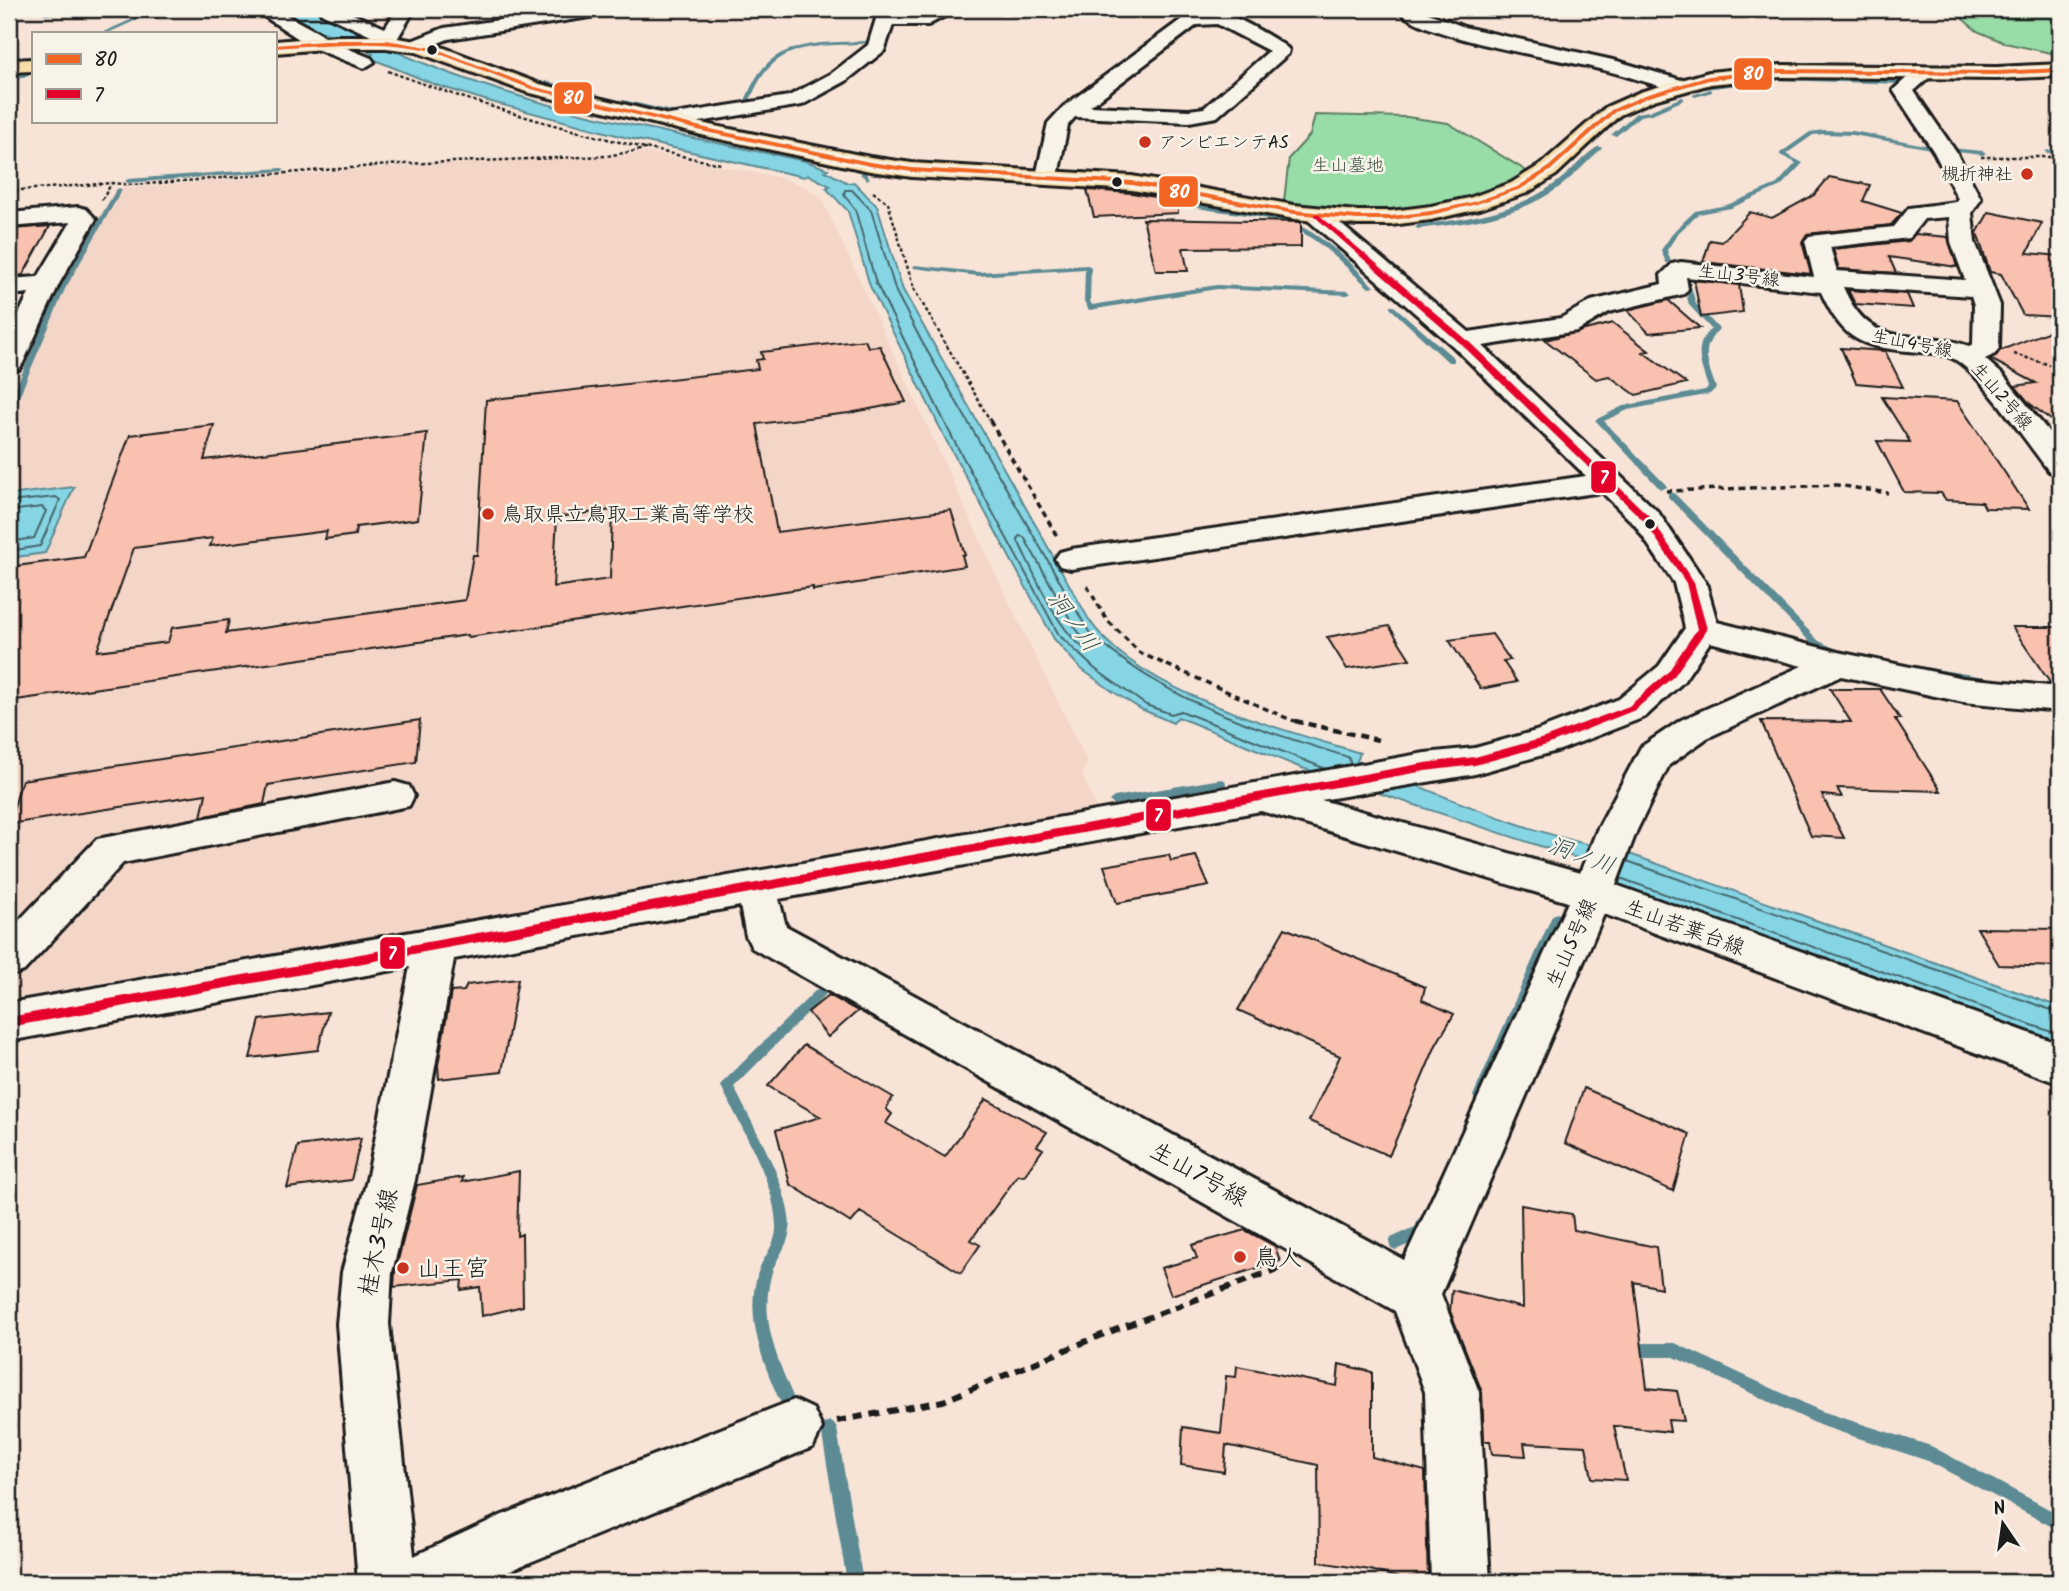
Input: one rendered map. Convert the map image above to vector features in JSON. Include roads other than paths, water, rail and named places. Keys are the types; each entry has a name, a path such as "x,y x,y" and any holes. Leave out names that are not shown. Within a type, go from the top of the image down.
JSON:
{"main road":[{"path":"276,47 327,43 399,44 434,50 533,88 669,121 912,170 1132,183 1316,215 1357,218 1404,216 1475,203 1519,188 1548,170 1613,111 1678,85 1709,78 1781,71 2060,70"},
{"path":"9,66 32,65"}],"street":[{"path":"262,9 364,62"},
{"path":"327,9 399,44 444,34 496,17 598,9"},
{"path":"669,121 796,101 839,77 877,47 886,14 928,20 949,9"},
{"path":"1070,111 1189,116 1210,113 1252,78 1279,50 1202,9"},
{"path":"1406,9 1434,23 1637,71 1678,85"},
{"path":"399,44 404,10 444,34"},
{"path":"1047,176 1058,123 1070,111 1192,20 1221,18"},
{"name":"生山2号線","path":"1918,72 1921,76 1903,90 1946,155 1970,199 1961,212 1963,242 1987,305 1979,350 1968,357 1993,381 2060,465"},
{"name":"生山4号線","path":"1964,208 1917,213 1901,233 1817,241 1822,267 1829,282 1851,321 1861,332 1873,337 1979,350"},
{"path":"9,220 78,214 84,219 46,284 9,363"},
{"path":"9,1022 1426,767 1475,761 1547,741 1632,708 1671,674 1702,629 1690,583 1647,519 1616,488 1463,341 1316,215"},
{"name":"生山3号線","path":"1463,341 1569,325 1600,306 1675,289 1673,275 1681,268 1829,282"},
{"path":"1829,282 1981,289"},
{"path":"9,287 46,284"},
{"path":"1071,559 1616,488"},
{"path":"1702,629 1838,664 1963,690 2060,699"},
{"name":"生山5号線","path":"1415,1294 1593,893 1617,830 1654,756 1694,729 1838,664"},
{"path":"9,959 111,850 395,796"},
{"name":"生山若葉台線","path":"1264,798 1593,893 2060,1064"},
{"name":"生山7号線","path":"756,888 767,936 1415,1294"},
{"name":"桂木3号線","path":"387,1582 363,1324 367,1272 391,1180 435,946"},
{"path":"1415,1294 1451,1392 1460,1582"},
{"path":"423,1582 500,1545 794,1428"}],"water":[{"name":"洞ノ川","path":"274,9 314,9 361,32 356,34 390,52 395,51 494,89 597,117 805,161 828,169 825,171 848,183 854,182 877,206 903,290 1088,618 1110,644 1139,667 1173,687 1211,704 1360,753 1357,761 1489,814 1557,836 1624,852 2060,1007 2060,1042 1612,883 1589,862 1299,767 1178,717 1173,723 1141,709 1080,668 1054,639 946,440 870,286 848,211 826,188 830,186 809,175 804,177 624,137 436,85 370,58 373,54 324,32 319,34"},
{"path":"74,487 45,553 9,558 9,495"}],"waterway":[{"path":"45,14 118,9"},
{"path":"106,32 159,9"},
{"path":"741,107 745,106 766,67 779,56 809,46 868,42 880,9"},
{"path":"9,80 32,72"},
{"path":"1705,87 1778,78 1901,82"},
{"path":"546,83 594,95"},
{"path":"1695,95 1710,91"},
{"path":"1614,135 1638,114 1650,113 1682,99"},
{"path":"623,102 681,115"},
{"path":"1668,262 1664,250 1677,231 1697,212 1729,207 1779,185 1800,163 1782,154 1812,133 1853,133 1937,148"},
{"path":"1418,227 1473,219 1526,203 1558,185 1599,148"},
{"path":"1950,150 1983,153"},
{"path":"2047,151 2060,150"},
{"path":"128,181 282,170"},
{"path":"867,178 863,174 867,170 896,175"},
{"path":"926,179 945,180"},
{"path":"984,182 1023,183"},
{"path":"1080,186 1115,191"},
{"path":"9,411 62,289 119,190"},
{"path":"1190,205 1270,218 1295,226 1325,246 1371,287"},
{"path":"915,267 978,274 1088,267 1087,301 1090,308 1217,287 1348,293"},
{"path":"1663,487 1599,420 1626,408 1707,392 1712,388 1703,349 1708,335 1715,329 1693,305 1685,276"},
{"path":"1392,307 1451,360"},
{"path":"1671,495 1816,643 1838,653"},
{"path":"1912,668 1996,682"},
{"path":"1114,801 1221,783"},
{"path":"1479,1096 1557,918"},
{"path":"794,1415 773,1366 760,1313 763,1278 782,1236 782,1214 762,1157 727,1086 830,983"},
{"path":"1396,1243 1420,1232 1424,1223"},
{"path":"1629,1352 1675,1350 1819,1418 1931,1454 2060,1523"},
{"path":"829,1429 855,1582"}],"place":[{"name":"アンビエンテAS","path":"1145,142"},
{"name":"槻折神社","path":"2027,174"},
{"name":"鳥取県立鳥取工業高等学校","path":"488,514"},
{"name":"鳥人","path":"1240,1257"},
{"name":"山王宮","path":"403,1268"}],"park label":[{"name":"生山墓地","path":"1348,165"}]}
